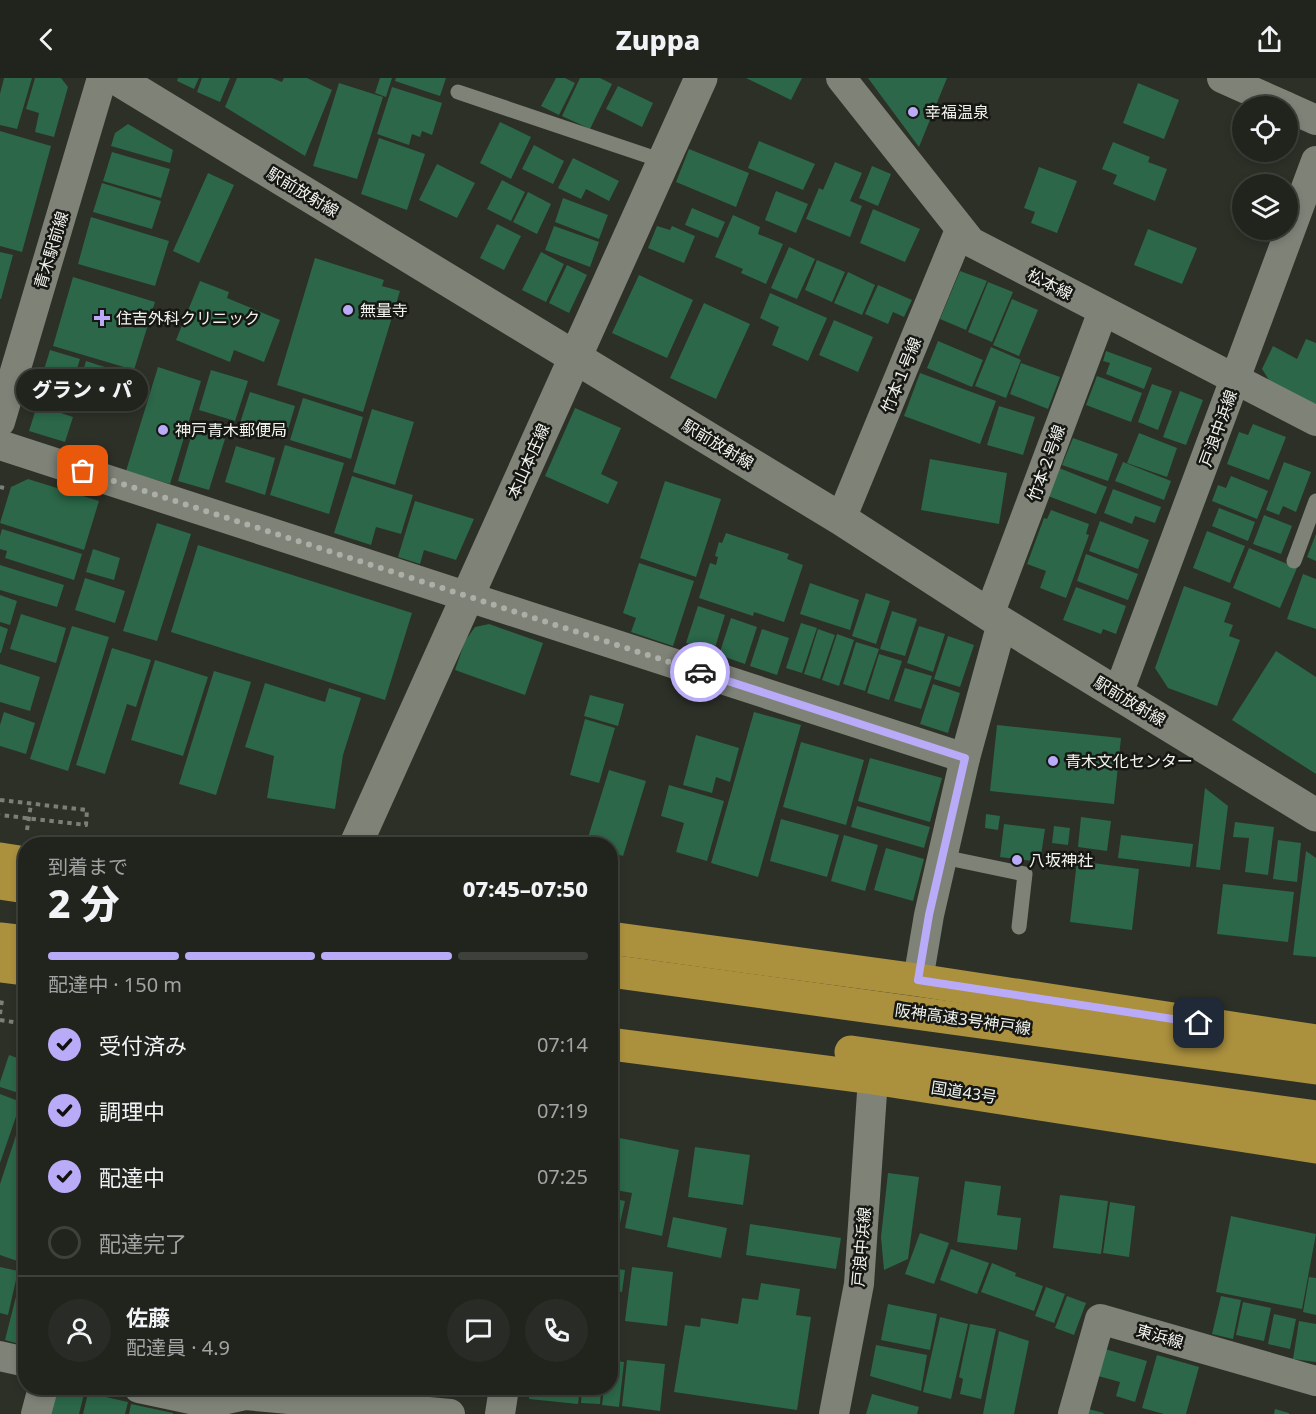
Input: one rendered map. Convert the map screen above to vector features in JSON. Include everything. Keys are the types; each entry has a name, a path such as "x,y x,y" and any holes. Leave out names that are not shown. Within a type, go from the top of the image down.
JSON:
{"highway":[{"path":"0,859 18,862"},
{"path":"0,883 18,885"},
{"path":"0,939 18,941"},
{"path":"618,939 918,980 1316,1041"},
{"path":"0,966 18,968"},
{"name":"阪神高速3号神戸線","path":"618,972 1316,1068"},
{"path":"618,1023 848,1052 1316,1117"},
{"name":"国道43号","path":"618,1045 873,1078 1316,1148"},
{"path":"848,1052 1040,1106 1316,1163"},
{"path":"1223,1055 1316,1056"}],"street":[{"name":"青木駅前線","path":"0,422 102,78"},
{"name":"駅前放射線","path":"118,78 841,519 996,619 1316,815"},
{"name":"本山本庄線","path":"359,837 700,78"},
{"name":"松本線","path":"841,78 970,242 1316,421"},
{"path":"1221,78 1261,96"},
{"path":"1298,112 1316,120"},
{"name":"戸浪中浜線","path":"1118,694 1316,161"},
{"name":"竹本１号線","path":"841,519 960,230"},
{"name":"竹本２号線","path":"996,619 1103,311"},
{"path":"0,445 965,758"},
{"path":"918,980 929,915 996,619"},
{"name":"戸浪中浜線","path":"834,1414 860,1284 873,1078"},
{"name":"東浜線","path":"1073,1414 1100,1318 1316,1381"},
{"path":"0,1356 18,1360"},
{"path":"36,1414 41,1395"},
{"path":"177,1395 210,1401 245,1395 450,1414"},
{"path":"500,1414 503,1395"}],"lane":[{"path":"458,92 663,161"},
{"path":"1294,561 1316,501"},
{"path":"942,857 1025,874 1019,927"}],"path":[{"path":"0,800 87,810 86,825 0,815"},
{"path":"0,1020 18,1023"}],"building":[{"path":"4,78 32,78 17,129 0,125 0,94"},
{"path":"35,78 61,78 68,87 54,137 35,132 39,113 26,109"},
{"path":"178,78 199,78 194,89 177,81"},
{"path":"202,78 230,78 220,102 197,92"},
{"path":"237,78 272,78 282,82 284,78 307,78 332,90 305,156 225,107"},
{"path":"380,78 392,78 386,97 375,93"},
{"path":"396,78 446,78 440,96 395,81"},
{"path":"556,78 565,78 575,83 559,115 541,106"},
{"path":"580,78 600,78 612,84 590,129 562,116"},
{"path":"746,78 802,78 791,100"},
{"name":"幸福温泉","path":"868,78 947,78 919,147"},
{"path":"339,83 383,97 357,179 313,166"},
{"path":"1138,83 1179,100 1164,139 1123,123"},
{"path":"618,86 653,103 642,127 606,109"},
{"path":"392,87 442,103 432,135 422,131 420,137 412,134 409,145 377,134"},
{"path":"500,122 531,137 511,179 480,163"},
{"path":"128,124 173,150 170,163 111,146 115,133"},
{"path":"0,131 51,146 22,252 0,246"},
{"path":"379,138 425,154 407,210 361,194"},
{"path":"759,141 815,164 803,190 748,168"},
{"path":"1113,142 1150,157 1148,162 1167,169 1155,201 1113,184 1117,175 1102,169"},
{"path":"534,145 564,161 553,184 522,169"},
{"path":"689,149 749,173 736,207 676,182"},
{"path":"112,152 170,169 161,198 103,181"},
{"path":"573,158 619,181 609,201 586,189 581,199 558,188"},
{"path":"835,162 862,173 850,201 862,206 850,237 806,219 819,188 823,190"},
{"path":"437,164 475,183 457,218 419,200"},
{"path":"872,166 891,174 878,206 859,198"},
{"path":"1039,167 1077,181 1057,233 1031,223 1035,212 1024,208"},
{"path":"208,173 234,185 199,263 173,251"},
{"path":"502,180 525,192 511,221 487,209"},
{"path":"102,183 161,201 152,229 93,212"},
{"path":"776,191 808,204 796,233 765,220"},
{"path":"528,192 551,204 537,234 513,222"},
{"path":"563,198 608,215 599,239 555,222"},
{"path":"692,208 725,222 718,238 685,225"},
{"path":"873,209 920,229 905,262 860,243"},
{"path":"733,215 760,227 758,234 783,244 766,284 741,273 743,269 715,257"},
{"path":"91,217 169,241 155,286 78,264"},
{"path":"497,224 521,236 504,270 480,258"},
{"path":"554,226 599,242 590,267 545,250"},
{"path":"657,226 670,230 672,226 695,236 684,263 648,248"},
{"path":"1148,229 1197,248 1182,284 1134,265"},
{"path":"789,247 815,259 797,299 771,288"},
{"path":"0,252 13,255 1,299 0,299"},
{"path":"541,252 564,264 546,302 522,290"},
{"path":"315,258 384,280 382,286 400,291 363,412 277,385"},
{"path":"817,260 845,272 832,302 805,290"},
{"path":"567,265 587,275 569,313 549,303"},
{"path":"960,271 987,281 966,330 940,319"},
{"path":"848,272 875,285 862,315 834,303"},
{"path":"639,275 693,300 667,358 612,333"},
{"path":"73,277 155,302 134,370 53,346"},
{"path":"200,281 229,292 227,298 280,320 264,362 234,350 230,362 176,340"},
{"path":"988,282 1013,292 992,342 968,332"},
{"path":"878,285 912,300 904,317 893,312 888,324 865,314"},
{"path":"770,293 827,318 808,361 772,345 779,327 760,318"},
{"path":"1012,299 1038,310 1019,356 993,345"},
{"path":"704,303 750,324 716,399 670,378"},
{"path":"834,320 873,337 858,372 819,355"},
{"path":"1306,339 1316,343 1316,409 1274,388 1262,369 1273,346 1297,359"},
{"path":"938,341 983,360 972,387 927,368"},
{"path":"991,347 1021,360 1006,398 975,386"},
{"path":"50,350 80,359 70,392 40,383"},
{"path":"1106,351 1152,368 1144,389 1106,374 1110,363 1103,361"},
{"path":"86,361 114,370 103,407 75,399"},
{"path":"1021,363 1060,377 1048,409 1010,394"},
{"path":"158,367 201,381 170,484 126,471"},
{"path":"211,370 248,381 235,421 199,410"},
{"path":"920,373 996,401 980,444 904,416"},
{"path":"1097,376 1142,393 1131,422 1086,405"},
{"path":"1152,384 1172,391 1158,430 1138,422"},
{"path":"1180,391 1203,400 1186,445 1163,437"},
{"path":"250,392 295,406 285,440 239,426"},
{"path":"40,396 61,402 58,412 73,417 65,442 29,431"},
{"path":"303,398 363,417 351,459 290,440"},
{"path":"999,406 1035,417 1023,455 987,445"},
{"path":"575,408 621,428 601,474 618,482 608,504 545,476"},
{"path":"372,409 414,422 395,485 353,472"},
{"path":"1253,424 1286,437 1269,480 1227,464 1239,432 1248,435"},
{"path":"193,430 225,439 209,490 178,481"},
{"path":"1139,433 1177,448 1167,477 1127,463"},
{"path":"1073,438 1118,454 1108,481 1062,465"},
{"path":"285,445 344,463 329,514 270,495"},
{"path":"236,446 275,458 265,495 225,482"},
{"path":"930,459 1007,473 999,524 921,510"},
{"path":"1123,462 1171,481 1164,500 1115,481"},
{"path":"1284,462 1311,472 1296,512 1283,506 1279,515 1266,510"},
{"path":"1059,468 1107,487 1096,514 1048,496"},
{"path":"352,476 413,495 401,534 376,527 371,545 334,533"},
{"path":"1231,476 1268,491 1257,519 1212,501 1218,485 1226,488"},
{"path":"28,479 99,501 84,550 0,523 11,487"},
{"path":"665,481 721,499 696,577 640,558"},
{"path":"1113,489 1161,507 1155,523 1135,516 1132,524 1104,513"},
{"path":"415,501 474,519 456,560 424,550 420,564 398,557"},
{"path":"1219,508 1255,522 1248,541 1212,526"},
{"path":"1051,510 1089,524 1086,534 1089,535 1066,598 1040,588 1046,571 1027,564 1044,518 1047,519"},
{"path":"1264,515 1292,526 1281,554 1253,544"},
{"path":"1100,521 1149,540 1138,569 1089,551"},
{"path":"157,523 191,534 157,641 123,631"},
{"path":"2,529 82,554 74,580 5,558 7,551 0,549"},
{"path":"1207,531 1245,546 1230,583 1193,568"},
{"path":"726,533 789,554 787,559 803,565 784,622 754,612 753,616 699,598 710,563 716,565 718,557 715,556 719,542 722,543"},
{"path":"1316,534 1316,561 1307,557"},
{"path":"198,545 412,613 385,700 171,632"},
{"path":"1249,548 1297,568 1280,608 1233,588"},
{"path":"93,549 120,558 114,580 86,572"},
{"path":"1086,554 1138,574 1128,600 1077,581"},
{"path":"639,563 694,581 673,646 631,632 636,618 623,613"},
{"path":"0,565 64,585 57,607 0,590"},
{"path":"1303,574 1316,579 1316,629 1287,619"},
{"path":"85,578 125,591 115,623 75,610"},
{"path":"810,583 859,600 850,630 800,614"},
{"path":"1184,586 1231,603 1224,622 1233,625 1229,636 1240,640 1217,706 1168,688 1155,668"},
{"path":"1076,587 1126,606 1116,634 1103,629 1101,634 1063,620"},
{"path":"866,593 890,601 876,644 852,636"},
{"path":"0,595 17,601 10,625 0,622"},
{"path":"698,606 725,615 714,651 686,643"},
{"path":"892,611 917,619 905,656 880,649"},
{"path":"21,614 66,628 56,663 10,649"},
{"path":"731,618 757,627 745,664 719,655"},
{"path":"801,623 817,628 802,673 786,668"},
{"path":"489,624 543,643 525,695 455,670 465,641 475,627"},
{"path":"0,626 8,629 1,653 0,653"},
{"path":"72,626 109,637 68,771 30,759"},
{"path":"919,626 945,634 933,672 907,663"},
{"path":"762,629 789,638 777,675 750,666"},
{"path":"818,629 835,635 820,679 804,674"},
{"path":"837,634 854,640 839,686 822,680"},
{"path":"948,636 974,645 960,687 934,679"},
{"path":"856,642 879,649 865,691 843,684"},
{"path":"112,648 151,660 136,707 127,704 105,774 76,765"},
{"path":"1276,651 1316,677 1316,774 1232,720"},
{"path":"879,654 902,661 889,700 867,693"},
{"path":"155,660 208,677 183,756 131,740"},
{"path":"0,664 40,677 30,711 0,702"},
{"path":"905,668 932,676 921,709 894,701"},
{"path":"214,671 251,682 216,795 179,784"},
{"path":"265,683 325,702 329,688 361,698 343,755 335,809 267,798 274,756 245,747"},
{"path":"933,684 960,693 948,733 920,724"},
{"path":"590,695 624,704 618,726 584,716"},
{"path":"4,712 35,723 26,754 0,746 0,725"},
{"path":"754,712 801,725 758,877 711,863"},
{"path":"585,719 615,728 599,783 570,775"},
{"path":"997,725 1121,738 1114,804 990,791"},
{"path":"696,735 739,748 730,782 716,777 712,793 683,785"},
{"path":"801,742 864,760 846,825 783,807"},
{"path":"870,758 942,778 930,822 858,801"},
{"path":"609,770 646,781 623,856 618,854 618,837 588,837"},
{"path":"669,785 724,801 707,861 676,852 684,823 661,816"},
{"path":"1205,788 1228,806 1220,870 1196,867"},
{"path":"857,806 930,827 924,848 851,827"},
{"path":"986,814 1000,816 998,830 985,828"},
{"path":"1081,817 1111,821 1107,851 1078,847"},
{"path":"781,819 839,835 827,877 770,861"},
{"path":"1235,822 1274,827 1268,875 1245,872 1249,838 1233,837"},
{"path":"1004,824 1045,829 1040,862 1000,857"},
{"path":"1054,826 1070,828 1068,845 1052,843"},
{"path":"844,835 878,845 865,891 831,881"},
{"path":"1121,835 1193,844 1190,867 1118,858"},
{"path":"1278,840 1301,843 1297,882 1273,879"},
{"path":"886,848 924,859 913,901 874,890"},
{"path":"1306,851 1316,858 1316,957 1293,955"},
{"path":"1077,861 1139,869 1132,930 1070,922"},
{"path":"1223,884 1294,892 1288,942 1217,934"},
{"path":"9,1055 18,1058 18,1093 0,1087"},
{"path":"0,1094 18,1101 18,1111 0,1163"},
{"path":"18,1129 18,1261 0,1255 0,1184"},
{"path":"618,1138 679,1150 662,1236 625,1228 632,1193 618,1190"},
{"path":"695,1147 750,1155 743,1205 688,1197"},
{"path":"888,1173 919,1177 908,1259 884,1270 881,1237"},
{"path":"965,1181 1001,1186 997,1215 1021,1218 1017,1250 957,1242"},
{"path":"1060,1195 1108,1201 1101,1254 1053,1248"},
{"path":"618,1200 625,1201 618,1232"},
{"path":"1110,1202 1135,1206 1129,1257 1103,1253"},
{"path":"1231,1216 1316,1234 1302,1309 1216,1292"},
{"path":"673,1217 727,1228 721,1258 667,1247"},
{"path":"750,1224 841,1238 836,1269 746,1255"},
{"path":"920,1233 949,1243 934,1284 905,1274"},
{"path":"951,1249 989,1263 977,1294 940,1280"},
{"path":"992,1263 1016,1273 1015,1276 1043,1286 1034,1311 981,1292"},
{"path":"0,1267 18,1271 8,1315 0,1313"},
{"path":"632,1267 673,1272 667,1326 625,1321"},
{"path":"618,1269 625,1270 622,1292 618,1291"},
{"path":"1309,1277 1316,1278 1316,1315 1303,1312"},
{"path":"761,1283 800,1289 796,1315 811,1317 797,1410 674,1392 685,1325 700,1327 701,1318 738,1324 742,1298 758,1300"},
{"path":"1046,1287 1065,1294 1054,1323 1035,1316"},
{"path":"18,1289 18,1344 5,1340"},
{"path":"1067,1296 1086,1303 1074,1335 1055,1328"},
{"path":"1221,1296 1241,1300 1233,1339 1212,1334"},
{"path":"1243,1302 1271,1308 1264,1341 1236,1335"},
{"path":"888,1304 937,1314 930,1350 881,1340"},
{"path":"1274,1314 1296,1319 1290,1349 1268,1344"},
{"path":"940,1317 968,1324 951,1399 923,1392"},
{"path":"1299,1321 1316,1324 1316,1362 1293,1359"},
{"path":"970,1324 996,1329 981,1399 960,1394 963,1379 959,1377"},
{"path":"999,1331 1029,1341 1014,1414 983,1414"},
{"path":"876,1345 927,1355 921,1391 870,1376"},
{"path":"1105,1349 1147,1361 1135,1402 1116,1396 1120,1382 1098,1376"},
{"path":"1157,1355 1199,1367 1186,1414 1164,1414 1142,1408"},
{"path":"627,1360 665,1364 660,1411 622,1406"},
{"path":"618,1361 624,1362 619,1407 602,1405 603,1395 618,1395"},
{"path":"872,1394 919,1407 917,1414 866,1414"},
{"path":"47,1395 84,1395 79,1414 43,1414"},
{"path":"88,1395 128,1402 125,1414 83,1414"},
{"path":"529,1395 579,1395 578,1404 529,1399"},
{"path":"582,1395 601,1395 600,1404 581,1403"},
{"path":"131,1404 173,1413 173,1414 129,1414"},
{"path":"1088,1409 1104,1413 1087,1414"},
{"path":"1275,1409 1289,1413 1289,1414 1274,1414"}],"way so far":[{"path":"83,471 700,672"}],"place":[{"name":"幸福温泉","path":"913,112"},
{"name":"無量寺","path":"348,310"},
{"name":"住吉外科クリニック","path":"102,318"},
{"name":"神戸青木郵便局","path":"163,430"},
{"name":"グラン・パ","path":"83,471"},
{"name":"青木文化センター","path":"1053,761"},
{"name":"八坂神社","path":"1017,860"}],"route":[{"path":"700,672 965,758 929,915 918,980 1199,1023"}]}
